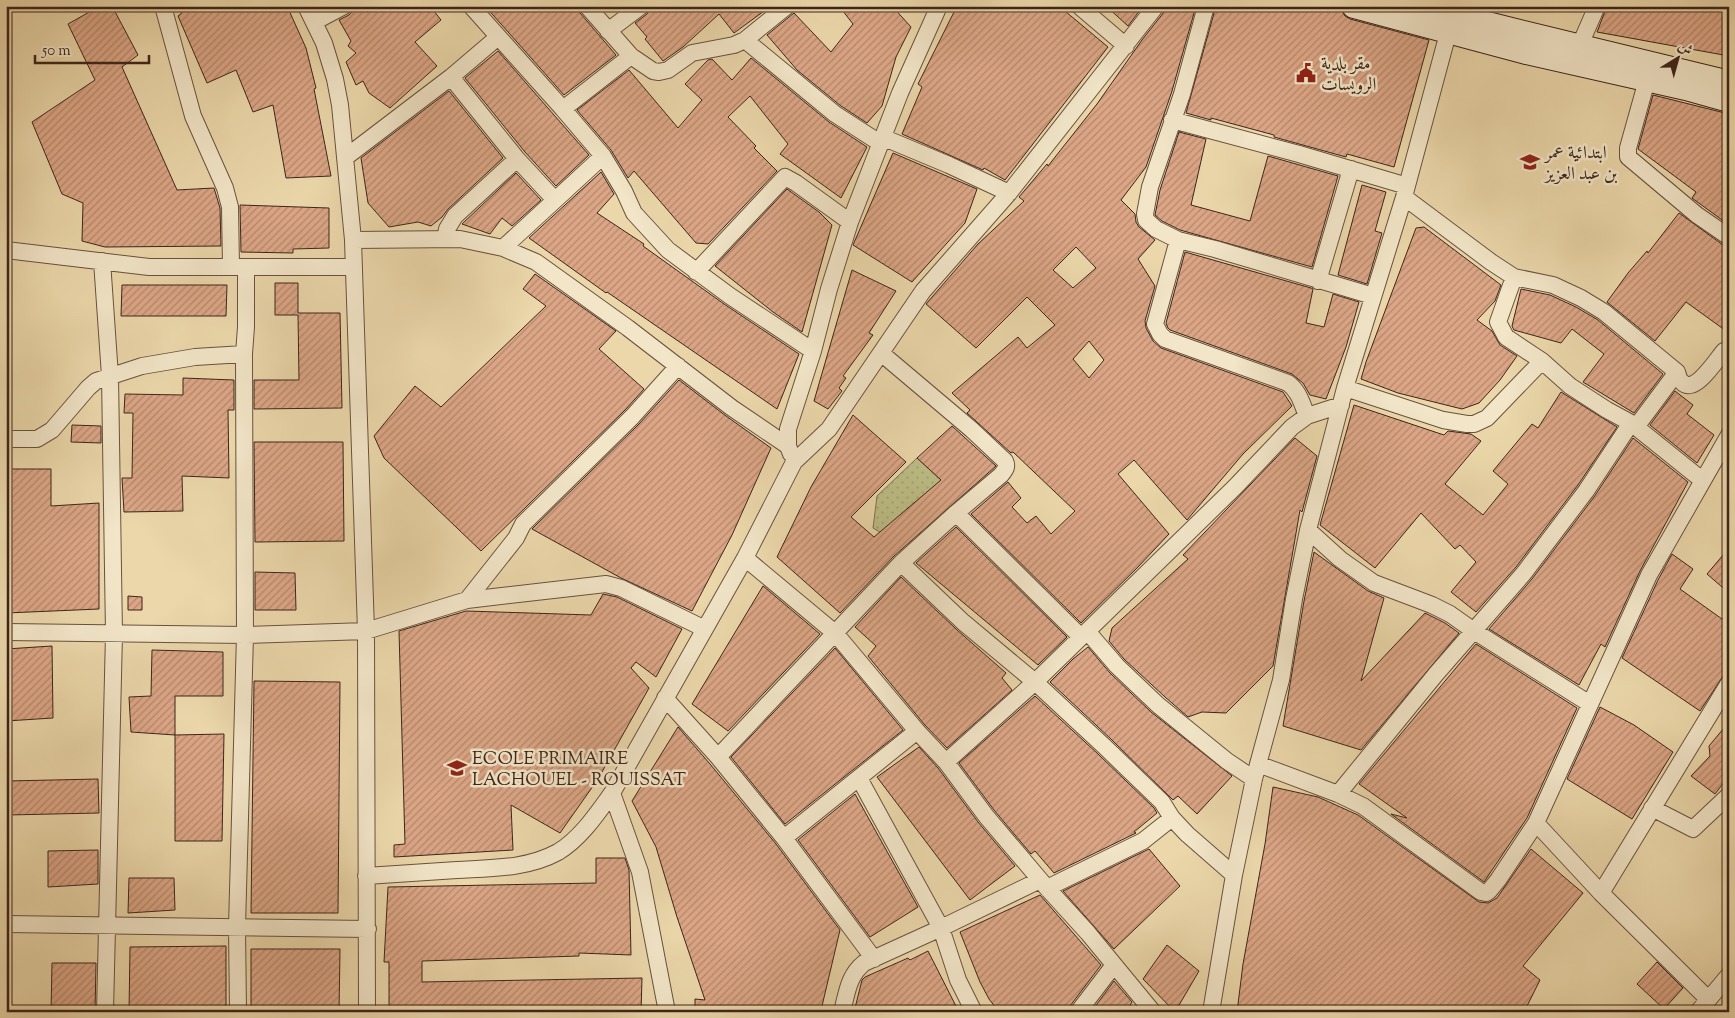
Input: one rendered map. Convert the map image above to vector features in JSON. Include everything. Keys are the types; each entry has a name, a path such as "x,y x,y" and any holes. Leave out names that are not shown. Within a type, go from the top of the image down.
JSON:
{"main road":[{"path":"1354,6 1451,22 1576,54 1729,83"},
{"path":"1423,6 1451,22"},
{"path":"1576,54 1647,80 1729,100"}],"street":[{"path":"163,6 193,116 225,188 230,207 246,328 244,354 245,635 238,927 238,1012"},
{"path":"306,6 324,43 335,79 346,157 353,240 366,631 367,1012"},
{"path":"314,22 344,6"},
{"path":"471,6 563,108 603,156 624,191 634,213 668,250 773,326 813,351"},
{"path":"587,6 630,56 646,68 659,72 668,70 692,53 734,45 745,40 786,6"},
{"path":"608,31 641,6"},
{"path":"794,462 788,446 788,429 813,351 829,289 850,222 881,140 939,6"},
{"path":"1079,6 1126,46"},
{"path":"366,876 513,866 538,860 559,851 582,832 597,815 612,793 745,558 794,462 829,429 923,291 1010,193 1156,6"},
{"path":"1206,6 1182,94 1150,187 1145,214 1146,220 1178,240 1374,296"},
{"path":"1576,54 1597,6"},
{"path":"1211,1012 1234,875 1256,772 1280,680 1308,530 1345,388 1406,192 1451,22"},
{"path":"346,157 451,77 498,37"},
{"path":"745,40 835,114 881,140 949,165 1010,193"},
{"path":"563,108 630,56"},
{"path":"451,77 518,159 555,200"},
{"path":"1647,80 1628,148 1628,157 1697,215 1729,237"},
{"path":"1172,120 1351,169 1406,192 1491,262 1514,277 1553,285 1581,298 1614,319 1677,372 1682,383 1691,386 1727,350"},
{"path":"503,248 603,156"},
{"path":"444,239 447,229 455,216 518,159"},
{"path":"1318,281 1351,169"},
{"path":"696,272 785,177 850,222"},
{"path":"353,240 460,239 503,248 536,262 560,278 732,408 788,446"},
{"path":"1178,240 1154,324 1160,334 1165,339 1288,383 1294,388 1307,416"},
{"path":"6,250 149,267 354,267"},
{"path":"102,261 110,376 114,634 105,1012"},
{"path":"1514,277 1498,322 1506,337 1542,361 1570,386 1634,425 1702,480"},
{"path":"718,757 900,563 1001,475 1007,465 971,429 882,353"},
{"path":"6,439 37,439 52,430 88,388 96,381 110,376 142,366 186,358 244,354"},
{"path":"1345,388 1429,416 1474,424 1487,418 1542,361"},
{"path":"467,600 516,538 523,524 632,417 678,366"},
{"path":"1338,794 1436,674 1524,573 1634,425 1677,372"},
{"path":"946,762 1035,682 1235,487 1292,427 1307,416 1341,405"},
{"path":"956,513 1158,705 1227,761 1256,772 1338,794 1363,806 1486,893 1498,880 1536,823 1649,575 1729,435"},
{"path":"1308,530 1340,559 1374,583 1432,605 1450,614 1590,704"},
{"path":"745,558 834,632 917,731 946,762 986,816 1043,884 1088,932 1153,1012"},
{"path":"900,563 962,622 1035,682 1162,802 1172,818 1187,834 1234,875"},
{"path":"6,632 245,635 366,631 467,600 606,584 621,588 705,629"},
{"path":"1601,893 1729,683"},
{"path":"665,698 718,757 784,838 874,959"},
{"path":"784,838 917,731"},
{"path":"859,778 941,928 958,980 974,1012"},
{"path":"612,793 640,872 667,1012"},
{"path":"1652,808 1693,829 1729,795"},
{"path":"842,1012 852,977 856,970 864,963 1143,841 1172,818"},
{"path":"1536,823 1703,1006 1729,975"},
{"path":"6,924 368,929"},
{"path":"1078,1012 1114,965"}],"green space":[{"path":"917,458 941,480 883,534 873,528 877,496"}],"building":[{"path":"100,6 112,6 138,55 122,67 177,190 214,188 220,208 221,246 105,247 82,241 83,203 62,194 32,122 95,80 68,24"},
{"path":"190,6 287,6 306,48 316,88 314,89 331,176 286,178 273,105 253,112 236,70 207,83 178,16"},
{"path":"357,6 430,6 441,20 415,42 437,66 390,108 369,93 363,81 356,85 346,62 356,53 348,46 351,41 339,20 349,15"},
{"path":"485,6 574,6 616,55 564,95"},
{"path":"651,6 771,6 734,33 719,14 683,47 663,61 635,23 647,14"},
{"path":"839,6 892,6 911,27 896,57 882,106 867,123 841,106 797,70 767,35 794,13 831,52 853,24"},
{"path":"957,6 1059,6 1108,47 1005,180 984,168 983,170 902,134 922,87 918,84"},
{"path":"1106,6 1143,6 1128,26"},
{"path":"1166,6 1196,6 1172,91 1146,167 1121,200 1135,214 1139,227 1155,240 1138,259 1155,286 1145,321 1146,328 1153,341 1161,348 1283,392 1292,406 1243,454 1187,520 1134,460 1118,474 1169,534 1081,623 971,514 1008,482 1021,498 1012,507 1027,523 1036,516 1051,534 1075,511 1013,452 1011,453 967,413 970,410 952,393 1018,337 1027,348 1055,325 1027,297 976,348 926,304 978,244 1024,201 1019,197 1047,164 1048,166 1097,104 1164,12","holes":["1076,247 1096,268 1073,288 1053,270","1089,341 1104,360 1089,378 1073,359"]},
{"name":"مقر بلدية الرويسات","path":"1216,6 1324,6 1342,11 1350,19 1429,40 1394,167 1347,154 1346,157 1274,137 1274,135 1186,113"},
{"path":"1607,6 1729,6 1729,56 1597,32"},
{"path":"498,51 589,155 556,186 525,152 465,78"},
{"path":"751,58 829,122 867,147 841,198 780,154 788,144 750,96 728,117 756,146 754,148 777,171 708,244 696,243 634,171 628,178 611,150 577,110 629,70 678,128 702,100 685,84 708,60 712,59 732,80"},
{"path":"449,91 503,158 431,226 418,222 389,227 368,203 361,158"},
{"path":"1653,95 1729,114 1729,225 1692,198 1696,192 1638,149"},
{"path":"1179,132 1206,139 1191,205 1250,221 1268,156 1338,176 1312,267 1180,230 1162,221 1155,215 1160,190"},
{"path":"893,153 977,189 965,223 912,282 853,245"},
{"path":"601,172 614,194 597,213 644,244 643,246 724,304 799,354 777,409 606,293 529,238"},
{"path":"516,173 541,200 512,226 502,218 490,234 462,224"},
{"path":"1362,185 1386,192 1375,231 1382,233 1367,284 1338,275"},
{"path":"787,189 819,212 832,225 802,332 773,312 715,266"},
{"path":"240,205 329,208 329,248 293,249 293,253 241,252"},
{"path":"1679,213 1723,245 1729,247 1729,333 1686,302 1655,341 1607,302 1628,273 1647,251 1648,253"},
{"path":"1424,227 1501,285 1495,301 1477,320 1492,331 1500,345 1517,356 1500,380 1479,403 1462,409 1398,393 1361,379 1416,228"},
{"path":"1185,252 1313,289 1306,323 1324,327 1333,294 1359,302 1346,347 1326,399 1310,395 1303,383 1292,374 1168,328 1166,323"},
{"path":"852,270 896,291 869,333 873,335 843,376 846,378 839,388 842,391 828,409 814,401"},
{"path":"535,274 616,331 599,349 644,389 625,410 481,551 384,458 374,436 415,386 441,407 546,306 523,289"},
{"path":"275,283 298,283 298,313 340,313 342,408 254,409 254,380 299,380 298,315 275,315"},
{"path":"122,285 227,285 226,316 121,316"},
{"path":"1521,289 1550,295 1598,320 1663,374 1634,413 1583,382 1604,354 1572,329 1561,343 1514,330 1512,326"},
{"path":"183,378 234,380 234,410 228,410 229,478 182,476 183,511 124,512 122,478 132,478 133,413 124,413 125,394 183,395"},
{"path":"679,380 771,448 732,535 692,611 621,578 532,529 639,424"},
{"path":"1675,391 1693,405 1687,414 1714,435 1697,463 1650,425"},
{"path":"1561,392 1617,427 1578,485 1516,567 1476,612 1451,592 1476,562 1460,545 1455,549 1421,513 1375,568 1320,525 1354,405 1444,435 1448,431 1471,434 1481,441 1445,484 1483,515 1508,484 1493,471 1532,424 1538,428"},
{"path":"853,415 906,462 851,517 874,537 941,480 917,458 952,426 996,466 894,556 840,613 777,557 811,487"},
{"path":"72,425 101,426 101,443 71,442"},
{"path":"1295,438 1317,456 1302,512 1300,510 1273,666 1226,713 1202,712 1188,717 1124,659 1109,641 1112,628 1188,559 1183,555"},
{"path":"1633,438 1688,482 1640,571 1605,647 1601,644 1579,685 1489,629 1532,579 1594,497"},
{"path":"254,442 343,442 344,541 255,542"},
{"path":"6,469 51,469 51,506 99,503 99,609 6,613"},
{"path":"956,527 1067,637 1038,665 916,563"},
{"path":"1729,548 1729,593 1707,574"},
{"path":"1314,552 1368,591 1384,598 1361,681 1425,613 1445,623 1459,633 1361,750 1283,726"},
{"path":"1672,554 1693,569 1680,589 1722,619 1729,612 1729,667 1700,711 1622,658"},
{"path":"255,572 295,573 296,610 255,610"},
{"path":"901,577 1006,673 1002,678 1012,690 947,748 924,724 868,656 876,646 855,627"},
{"path":"763,586 820,634 728,731 692,704"},
{"path":"603,594 617,597 682,629 656,677 636,662 631,668 649,688 598,779 560,833 511,805 513,850 394,857 394,845 405,844 399,631 466,611 591,615"},
{"path":"128,596 142,597 142,610 128,610"},
{"path":"1476,644 1577,708 1527,818 1484,882 1391,814 1407,818 1359,784"},
{"path":"52,646 53,718 6,721 6,649"},
{"path":"1088,647 1110,673 1151,712 1232,776 1197,814 1178,796 1173,800 1050,682"},
{"path":"835,648 903,730 785,824 731,757"},
{"path":"152,650 223,652 223,696 175,696 175,735 131,732 129,697 151,696"},
{"path":"254,681 340,682 338,913 251,913"},
{"path":"1035,696 1098,754 1157,813 1134,832 1136,833 1054,873 1035,851 1031,854 994,810 959,763"},
{"path":"1600,707 1634,725 1673,752 1632,819 1567,779"},
{"path":"1729,722 1729,776 1715,794 1691,776 1710,756 1709,746"},
{"path":"678,727 776,844 840,930 822,1006 818,1012 695,1012 695,999 705,1000 656,847 632,801"},
{"path":"224,734 222,841 175,841 175,735"},
{"path":"919,747 938,768 978,822 1015,866 970,900 877,777"},
{"path":"98,779 99,813 7,815 7,781"},
{"path":"1273,787 1318,797 1358,815 1479,902 1488,903 1497,898 1531,849 1583,893 1523,966 1540,980 1524,1012 1237,1012 1243,964 1265,844"},
{"path":"855,794 918,907 870,937 798,840"},
{"path":"1149,849 1180,886 1114,949 1063,891"},
{"path":"98,850 98,884 48,887 48,851"},
{"path":"596,858 625,858 629,870 631,955 579,953 579,956 422,961 422,982 642,978 641,1012 389,1012 389,962 384,962 388,887 596,883"},
{"path":"129,878 174,878 175,910 128,913"},
{"path":"1040,895 1101,965 1070,1006 1068,1012 999,1012 980,982 960,932"},
{"path":"1167,945 1199,971 1175,1012 1143,979"},
{"path":"226,946 226,1012 129,1012 130,947"},
{"path":"251,949 340,949 339,1012 251,1012"},
{"path":"928,951 959,1012 854,1012 862,980 865,977"},
{"path":"1657,962 1683,988 1664,1009 1637,984"},
{"path":"52,963 96,963 95,1012 51,1012"},
{"path":"1114,981 1132,1002 1126,1012 1091,1012"}],"place":[{"name":"مقر بلدية الرويسات","path":"1306,73"},
{"name":"ابتدائية عمر بن عبد العزيز","path":"1530,162"},
{"name":"ECOLE PRIMAIRE LACHOUEL - ROUISSAT","path":"457,768"}]}
